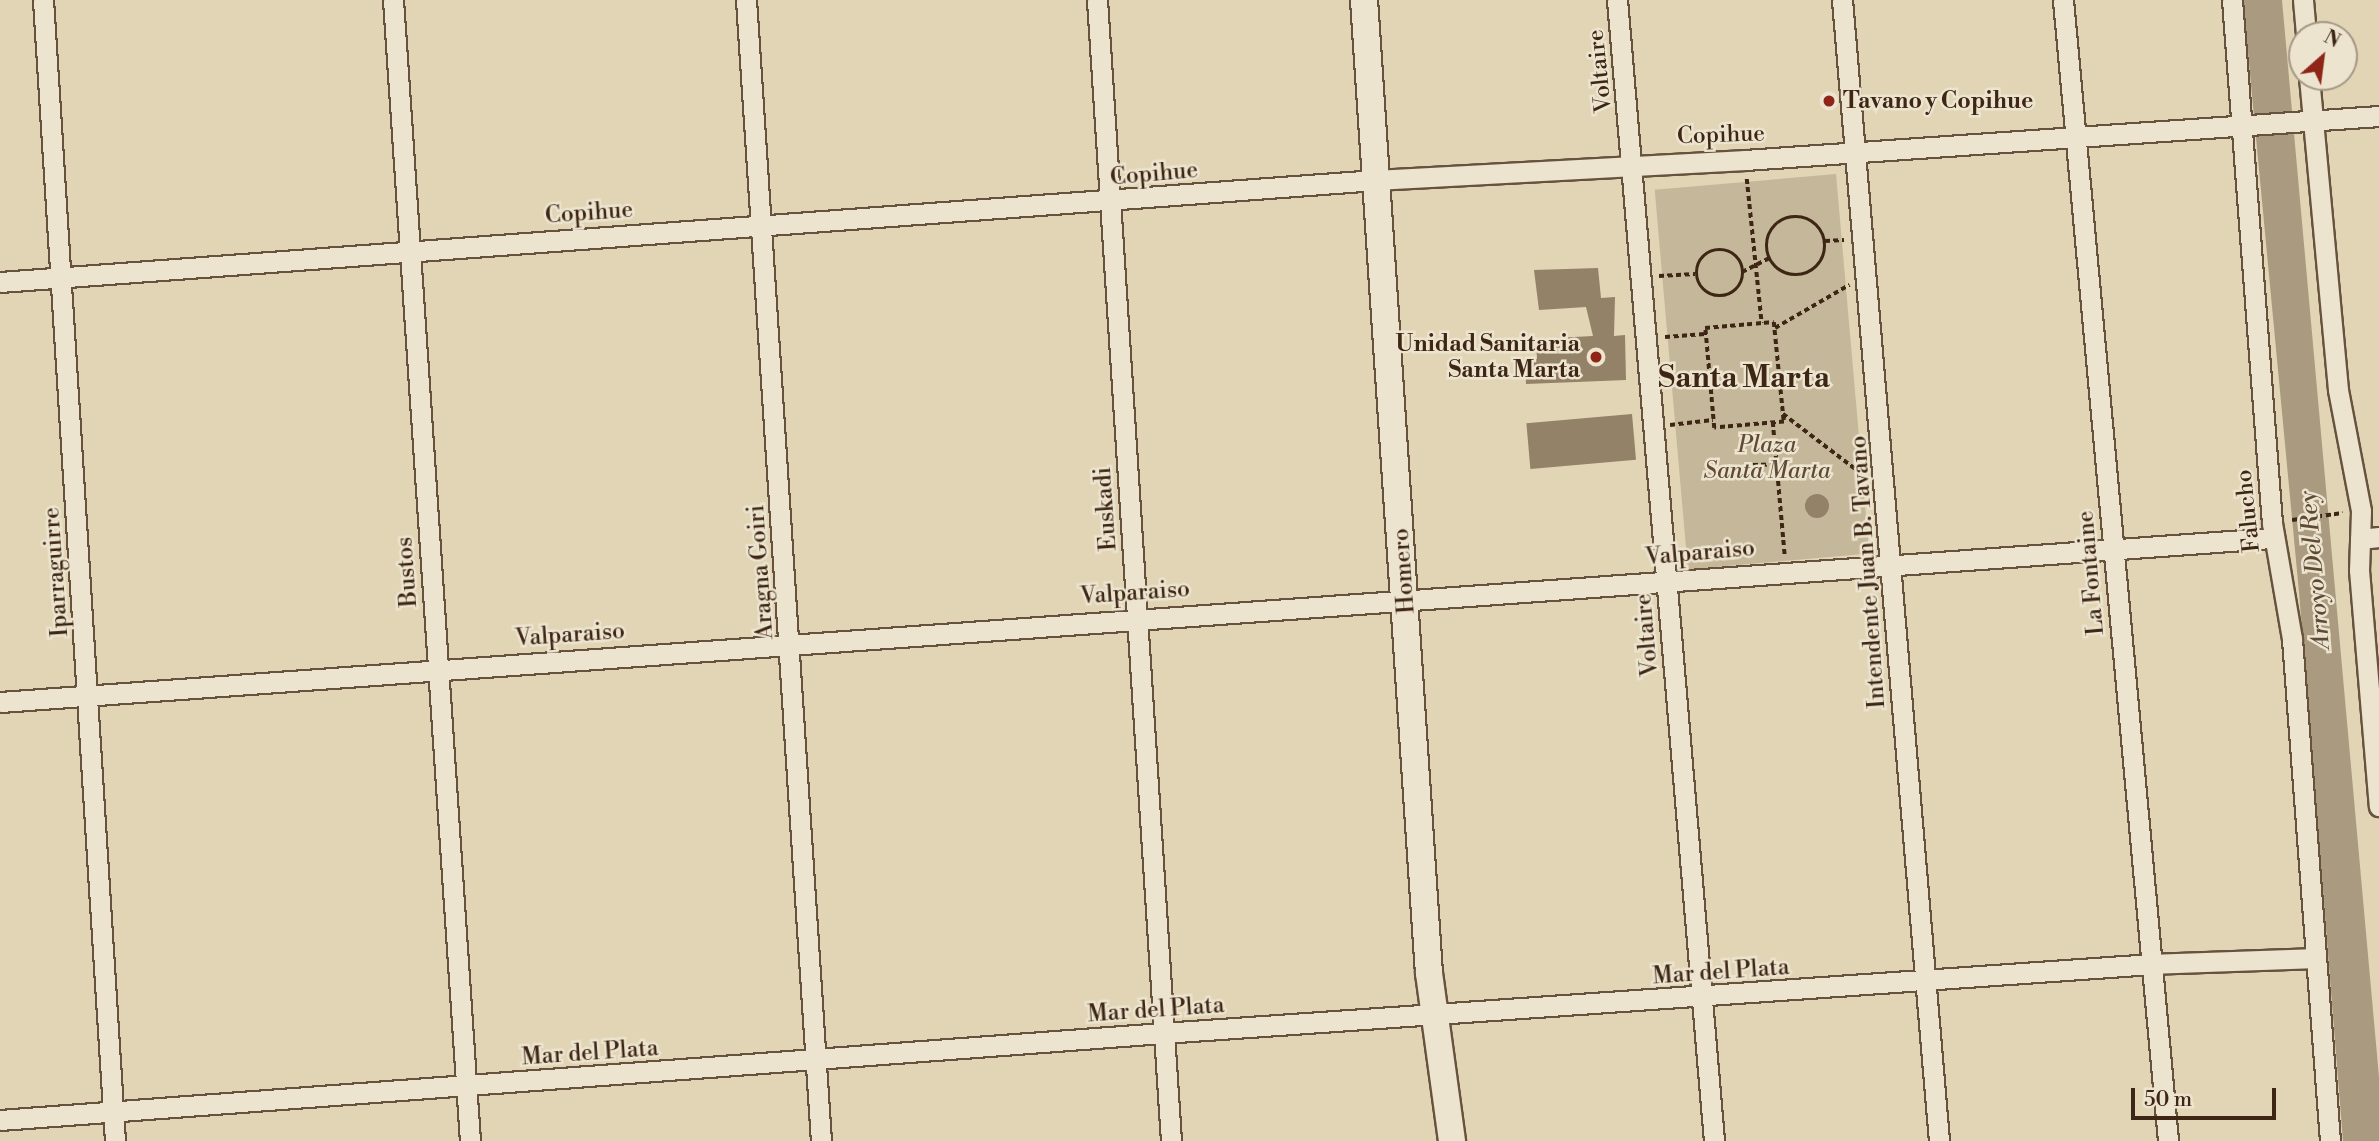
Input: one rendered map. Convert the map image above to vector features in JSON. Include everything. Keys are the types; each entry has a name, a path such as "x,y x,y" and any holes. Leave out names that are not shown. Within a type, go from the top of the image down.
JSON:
{"main road":[{"name":"Homero","path":"1364,0 1433,1018 1452,1141"}],"street":[{"name":"Iparraguirre","path":"43,0 58,278 90,694 115,1141"},
{"name":"Bustos","path":"393,0 470,1141"},
{"name":"Aragna Goiri","path":"746,0 791,644 821,1141"},
{"name":"Euskadi","path":"1097,0 1171,1141"},
{"name":"Voltaire","path":"1617,0 1634,163 1653,427 1714,1141"},
{"name":"Intendente Juan B. Tavano","path":"1842,0 1887,492 1939,1141"},
{"name":"La Fontaine","path":"2063,0 2168,1141"},
{"name":"Falucho","path":"2232,0 2246,126 2274,538 2292,639 2330,1141"},
{"path":"2303,0 2305,21"},
{"path":"2309,91 2308,121 2338,390 2370,538 2359,570 2379,797"},
{"name":"Copihue","path":"0,282 760,225 1110,203 1375,180 1634,163 1745,160 2379,116"},
{"name":"Valparaiso","path":"0,702 1786,570 2274,538"},
{"name":"Mar del Plata","path":"0,1120 113,1114 1163,1033 1433,1018 2151,964 2315,958"}],"path":[{"path":"1745,160 1762,323"},
{"path":"1793,217 1814,222 1828,246 1819,265 1796,277 1776,269 1770,258 1765,248 1772,227 1793,217"},
{"path":"1719,250 1738,257 1742,272 1737,290 1721,296 1702,290 1695,274 1702,257 1719,250"},
{"path":"1742,272 1756,268 1770,258"},
{"path":"1643,276 1695,274"},
{"path":"1775,328 1867,274"},
{"path":"1774,322 1775,328 1783,422 1714,428 1704,328 1774,322"},
{"path":"1647,339 1705,334"},
{"path":"1783,414 1887,492"},
{"path":"1653,427 1713,421"},
{"path":"1773,422 1786,570"},
{"path":"1753,465 1777,464"},
{"path":"2290,521 2338,514"}],"green space":[{"name":"Plaza Santa Marta","path":"1836,174 1869,554 1688,569 1655,190"}],"water":[{"name":"Arroyo Del Rey","path":"2243,0 2282,0 2288,91 2290,91 2379,1077 2379,1141 2343,1141 2299,592"}],"building":[{"path":"1598,268 1601,298 1615,297 1614,336 1625,335 1626,380 1526,384 1525,359 1537,359 1536,339 1593,336 1586,307 1539,310 1534,270"},
{"path":"1632,414 1636,460 1530,469 1526,423"},
{"path":"1817,494 1826,497 1829,506 1826,515 1817,518 1808,515 1805,506 1808,497"}],"place":[{"name":"Tavano y Copihue","path":"1829,101"},
{"name":"Unidad Sanitaria Santa Marta","path":"1596,357"}],"district":[{"name":"Santa Marta","path":"1744,378"}]}
